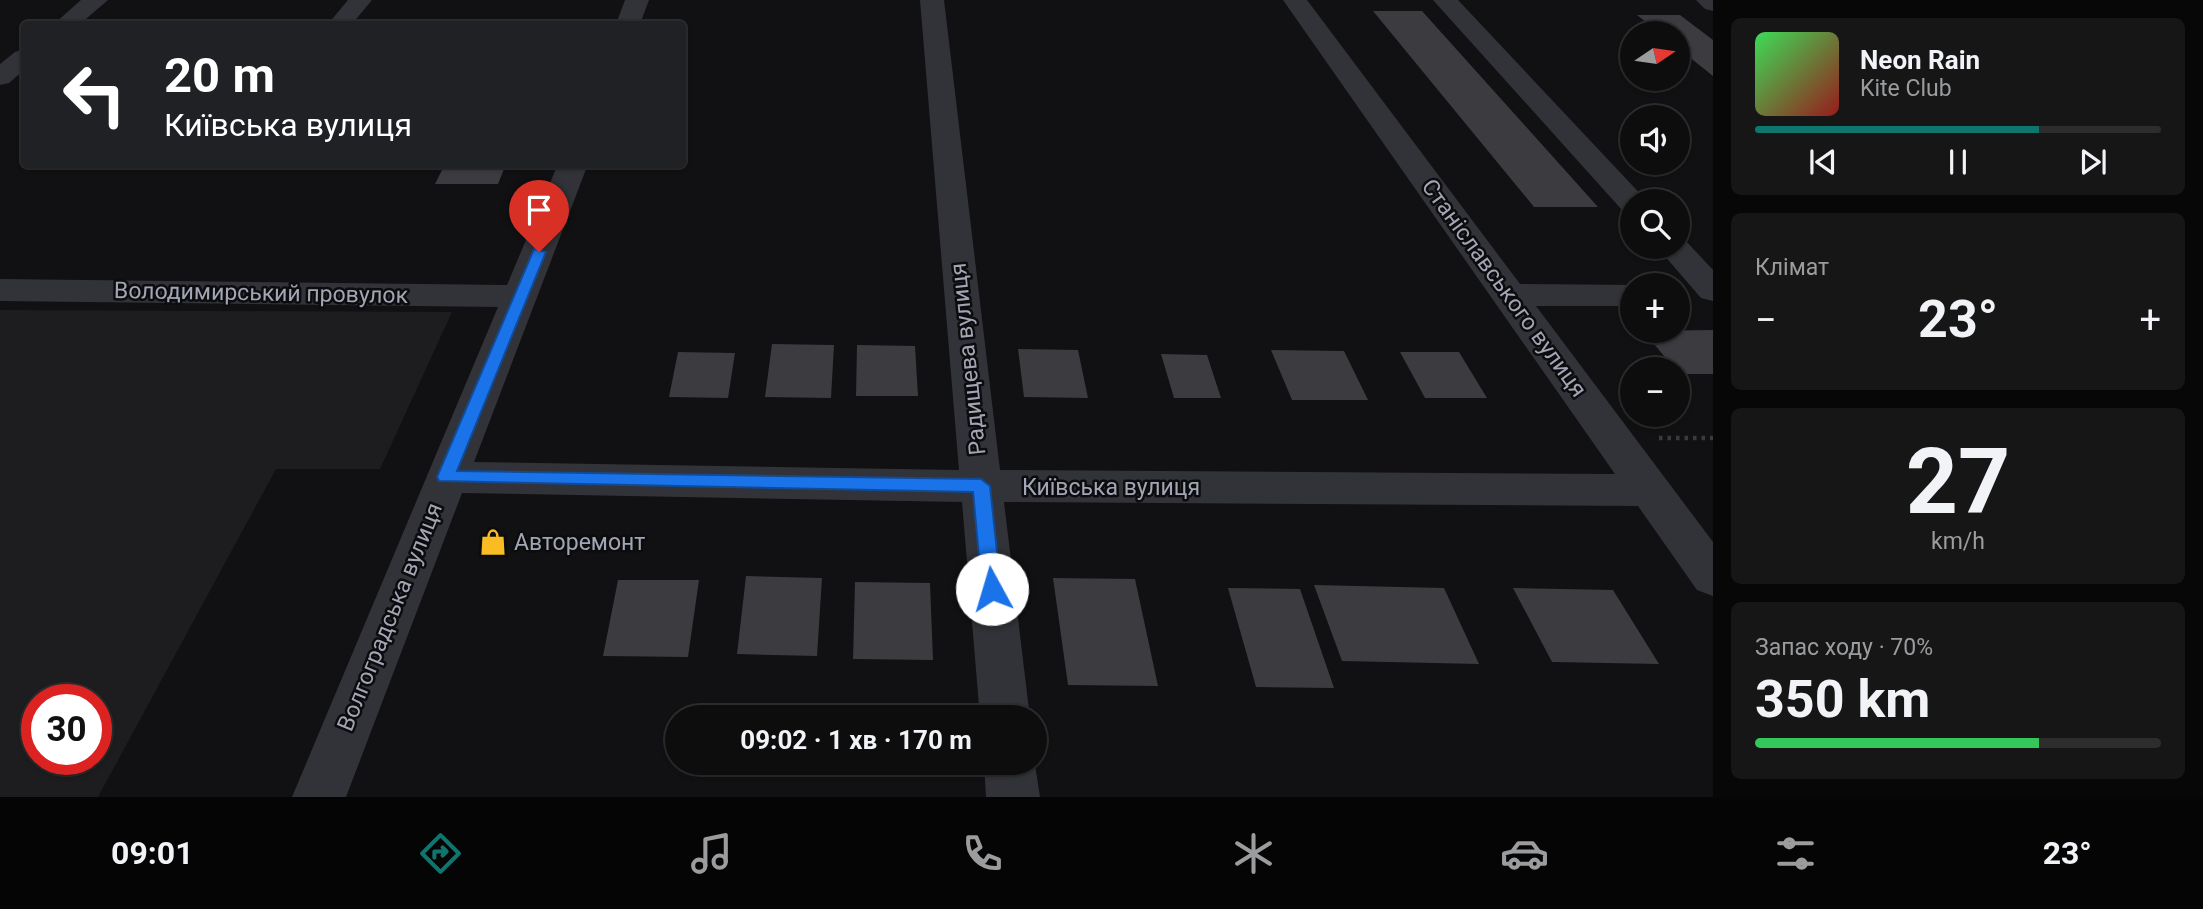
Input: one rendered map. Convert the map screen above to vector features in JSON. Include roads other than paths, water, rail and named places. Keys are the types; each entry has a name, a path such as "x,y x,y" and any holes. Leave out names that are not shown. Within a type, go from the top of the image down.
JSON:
{"street":[{"path":"70,21 96,0"},
{"path":"342,21 360,0"},
{"path":"629,21 637,0"},
{"name":"Радищева вулиця","path":"932,0 1004,705"},
{"name":"Станіславського вулиця","path":"1294,0 1713,577"},
{"path":"1445,0 1620,189"},
{"path":"1708,0 1713,4"},
{"name":"Волгоградська вулиця","path":"319,797 571,168"},
{"path":"1684,259 1713,292"},
{"name":"Володимирський провулок","path":"0,290 522,296"},
{"path":"1690,294 1713,292"},
{"path":"1509,295 1620,295"},
{"name":"Київська вулиця","path":"446,477 981,486 1651,490"},
{"path":"1011,775 1013,797"}],"place":[{"name":"Авторемонт","path":"493,542"}]}
